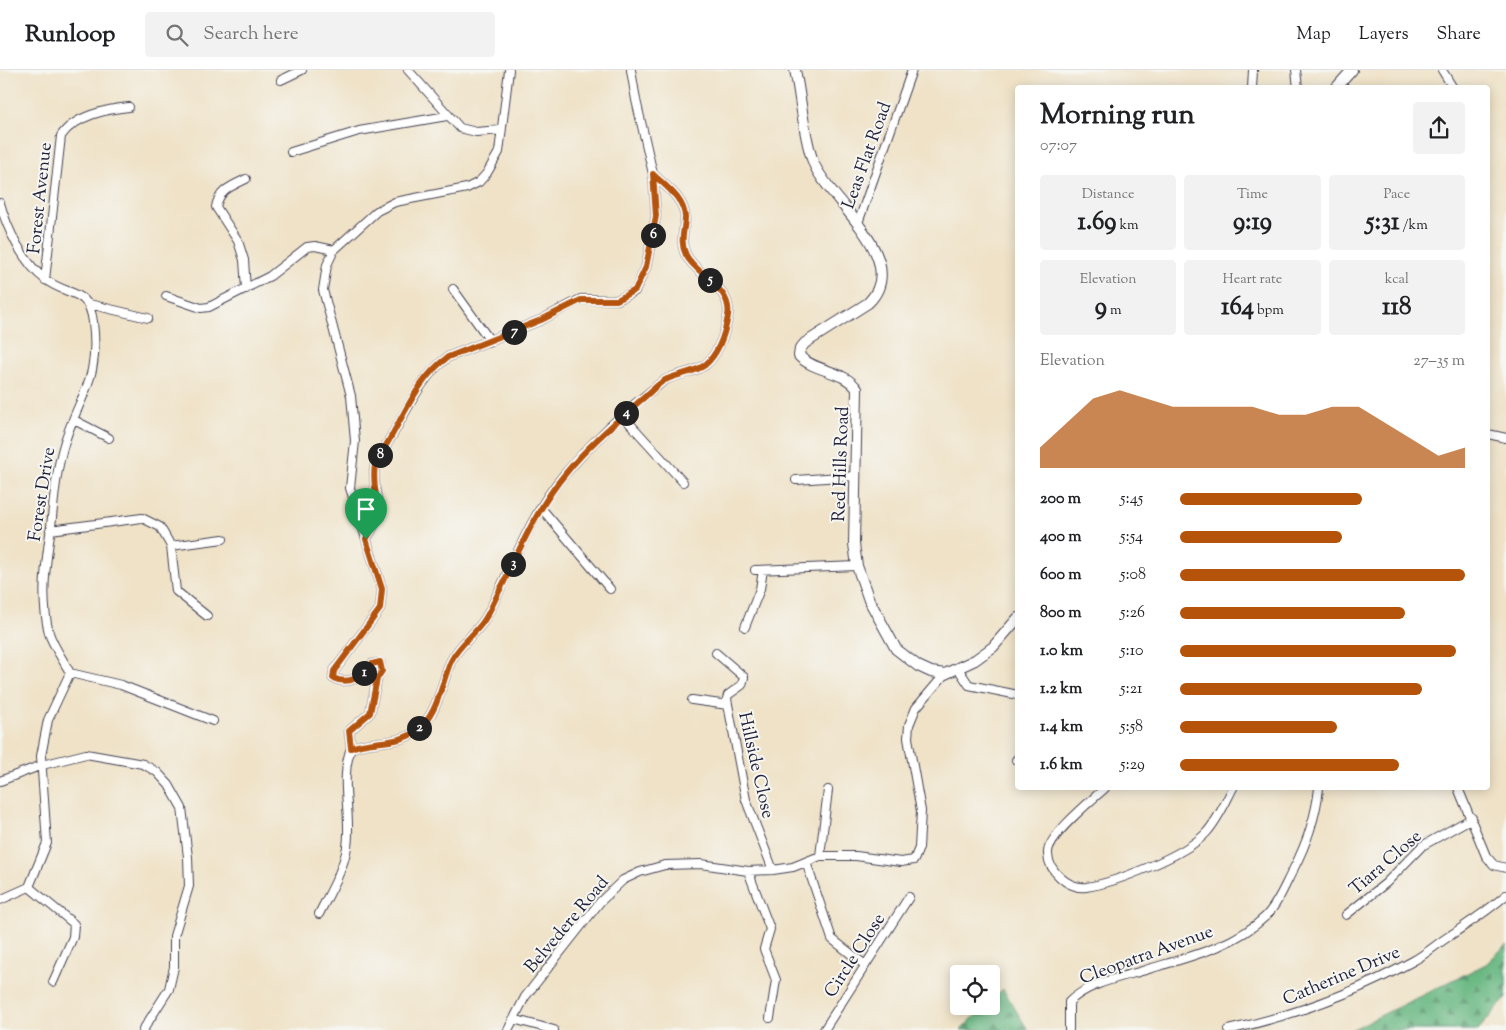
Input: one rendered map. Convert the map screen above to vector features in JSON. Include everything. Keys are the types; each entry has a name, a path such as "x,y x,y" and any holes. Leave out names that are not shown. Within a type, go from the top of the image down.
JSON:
{"main road":[{"name":"Red Hills Road","path":"796,70 814,164 870,239 881,270 881,284 876,295 868,303 805,343 800,349 799,356 806,362 834,373 854,384 857,389 858,429 854,544 857,566 869,600 896,649 918,666 938,674 945,674"},
{"path":"1339,85 1352,70"},
{"path":"945,674 958,670 993,647 1015,621"}],"street":[{"path":"282,80 302,70"},
{"path":"408,70 447,116 460,128 468,132 501,130"},
{"path":"319,914 342,867 347,846 345,781 346,760 351,748 349,731 370,713 377,679 382,671 380,662 372,664 363,674 350,681 341,682 333,678 334,671 380,609 382,589 350,488 355,440 351,396 323,290 325,272 334,250 377,210 395,202 467,188 479,182 495,163 499,152 509,70"},
{"path":"366,539 376,525 378,514 376,463 416,393 437,365 448,357 490,342 581,300 617,300 635,290 646,267 656,216 653,174 636,100 632,70"},
{"name":"Leas Flat Road","path":"858,223 912,70"},
{"path":"1252,85 1253,70"},
{"path":"1296,70 1298,85"},
{"path":"1442,70 1451,85"},
{"name":"Forest Avenue","path":"45,280 61,136 71,125 107,109 129,106"},
{"path":"291,152 359,131 447,116"},
{"path":"351,748 401,738 414,733 422,726 441,695 452,659 462,644 483,622 542,509 574,463 623,416 664,381 704,366 713,356 720,342 728,314 724,298 716,285 692,264 685,254 682,241 685,217 682,206 677,197 653,174"},
{"path":"246,179 222,191 218,197 216,207 238,241 244,260 246,289"},
{"path":"0,203 7,228 19,247 45,280 81,297 89,304 148,318"},
{"path":"166,296 201,308 209,308 270,276 306,247 315,246 334,250"},
{"path":"453,289 490,342"},
{"name":"Forest Drive","path":"70,673 49,634 44,598 58,470 65,441 95,366 96,348 89,304"},
{"path":"623,416 683,482"},
{"path":"74,420 109,438"},
{"path":"1490,434 1506,438"},
{"path":"796,480 855,476"},
{"path":"542,509 610,589"},
{"path":"50,530 142,518 160,527 171,546 176,591 207,616"},
{"path":"171,546 224,539"},
{"path":"745,627 760,589 759,570 857,566"},
{"name":"Hillside Close","path":"716,653 742,675 744,680 742,685 728,695 728,705 746,800 773,870"},
{"path":"958,670 969,685 1015,694"},
{"path":"0,900 28,887 47,843 40,756 48,720 70,673 120,685 213,720"},
{"name":"Belvedere Road","path":"508,1030 525,997 600,902 623,880 640,872 665,865 701,864 748,871 773,870 793,868 820,856 856,856 901,862 914,860 917,856 921,811 909,745 909,725 916,708 945,674"},
{"path":"692,700 728,705"},
{"path":"0,781 42,766 86,754 142,764 157,772 169,785 182,808 188,857 188,886 174,936 174,967 169,989 143,1030"},
{"path":"820,856 828,790"},
{"path":"1103,790 1056,835 1048,852 1051,868 1065,882 1084,888 1133,873 1182,850 1206,834 1221,812 1232,790"},
{"name":"Cleopatra Avenue","path":"1068,1030 1069,1002 1078,993 1208,951 1249,930 1267,915 1299,858 1317,809 1319,790"},
{"path":"1459,790 1486,856 1494,865 1506,868"},
{"name":"Tiara Close","path":"1346,915 1386,883 1422,846 1472,818"},
{"path":"806,862 832,939 865,965"},
{"path":"748,871 770,929 764,949 776,980 770,1018"},
{"path":"28,887 74,924 73,937 53,982"},
{"name":"Catherine Drive","path":"1228,1030 1262,1022 1321,1003 1371,982 1415,960 1485,913 1506,894"},
{"name":"Circle Close","path":"824,1030 909,896"},
{"path":"513,1019 554,1030"}],"green space":[{"path":"1506,945 1506,998 1478,1030 1351,1030 1486,964"},
{"path":"1003,989 1028,1030 961,1030 976,1015 1000,1015 1000,992"}],"route":[{"path":"653,174 677,197 682,206 685,217 682,241 685,254 692,264 716,285 724,298 728,314 720,342 713,356 704,366 664,381 623,416 574,463 561,479 528,532 483,622 462,644 452,659 445,676 441,695 422,726 414,733 401,738 358,745 351,748 349,731 370,713 377,679 382,671 380,662 372,664 363,674 350,681 341,682 333,678 334,671 380,609 382,589 366,539 376,525 378,514 376,463 416,393 437,365 448,357 490,342 581,300 617,300 635,290 646,267 656,216 653,174"}]}
